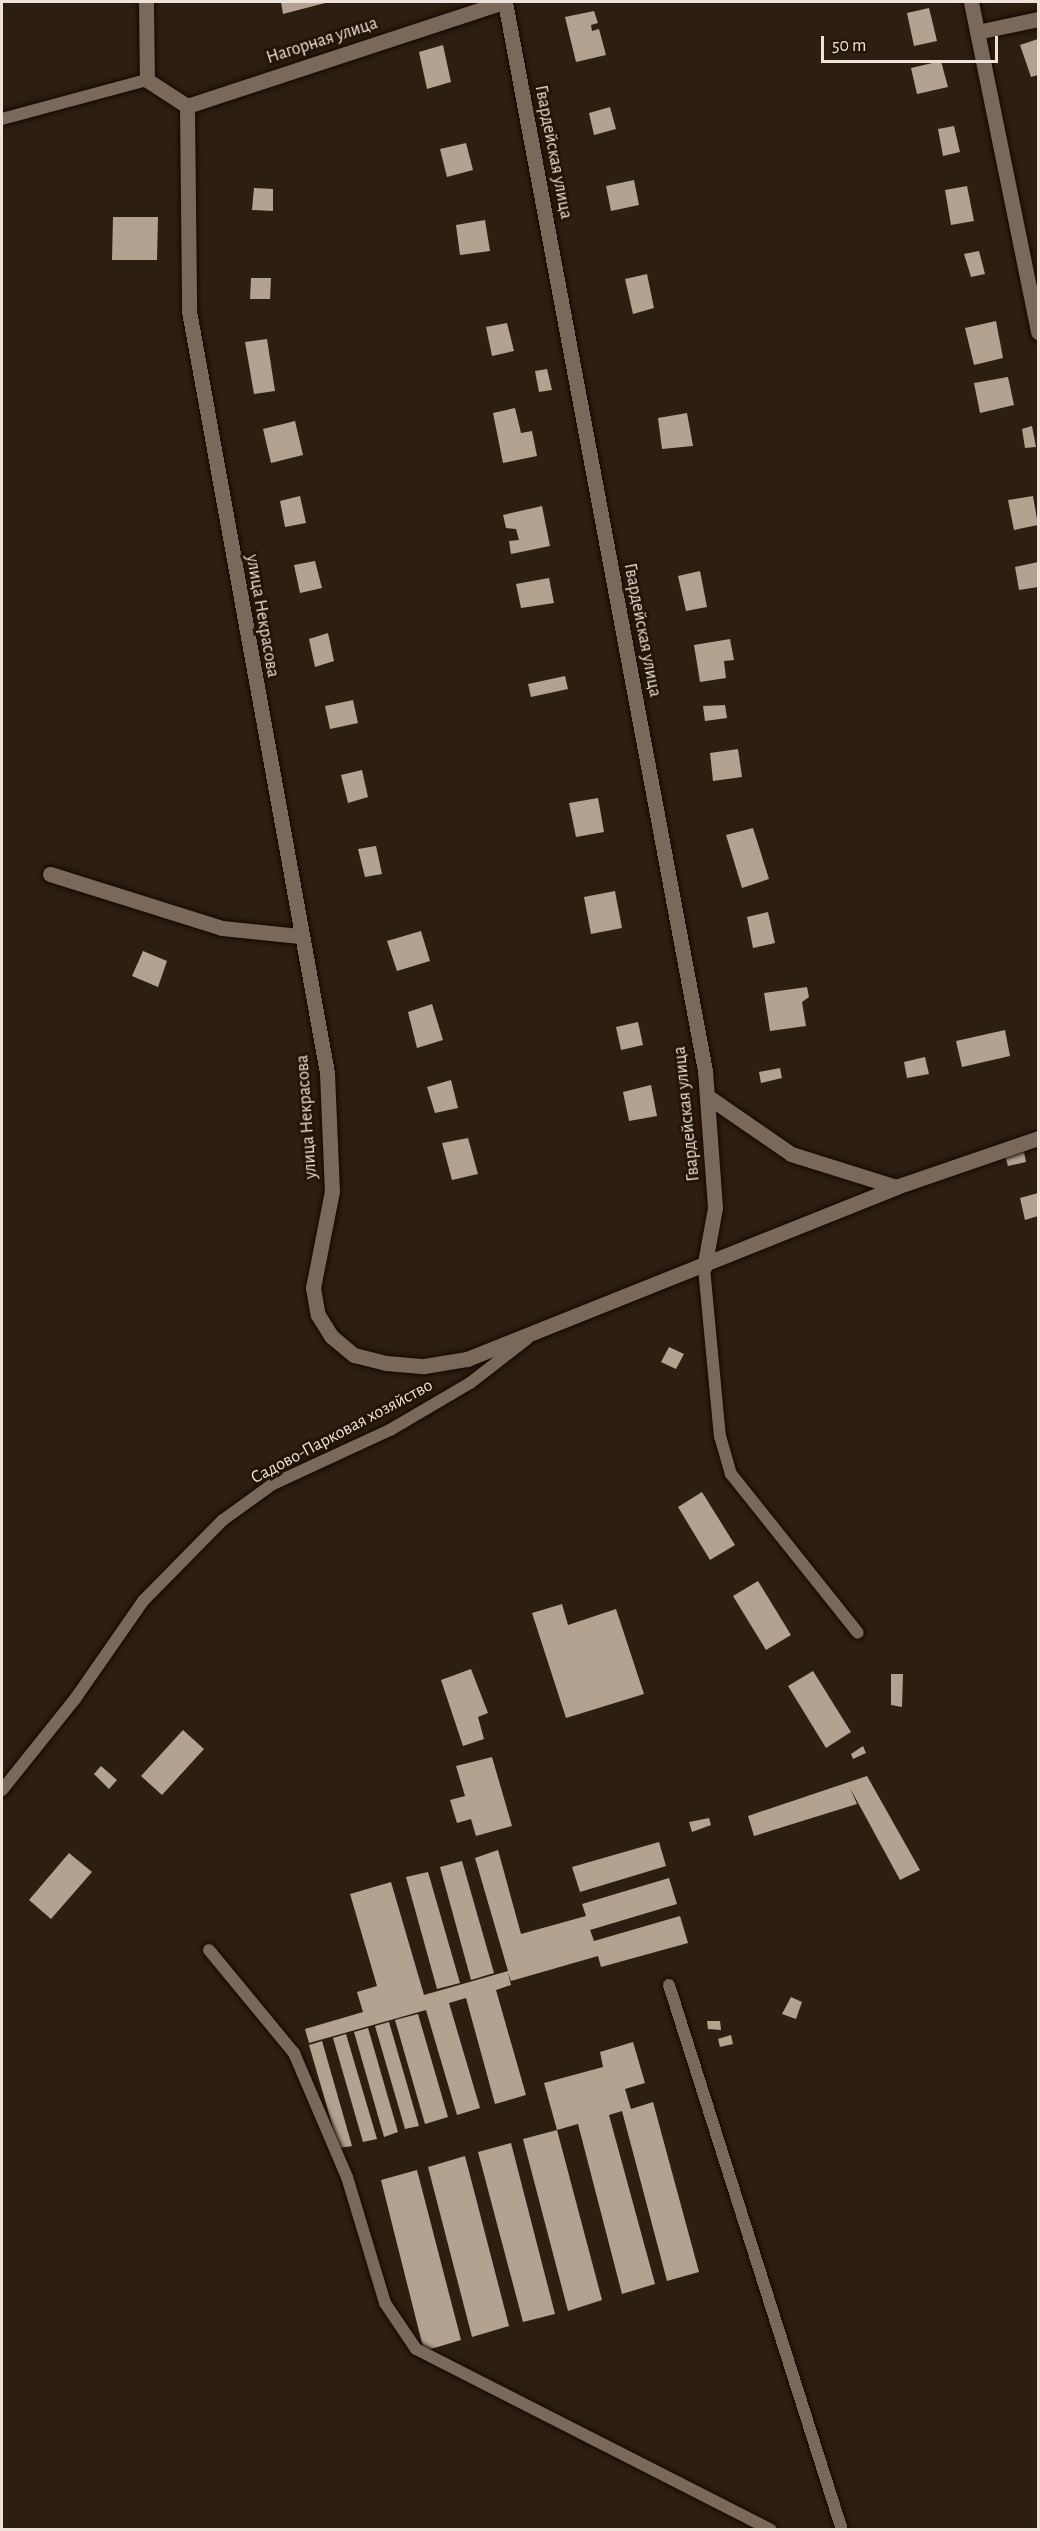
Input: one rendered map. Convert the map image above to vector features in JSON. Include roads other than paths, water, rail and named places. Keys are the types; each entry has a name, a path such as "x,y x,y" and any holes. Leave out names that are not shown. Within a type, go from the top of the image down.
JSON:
{"street":[{"path":"146,2 147,80 187,106"},
{"name":"Нагорная улица","path":"187,106 505,2"},
{"name":"Гвардейская улица","path":"505,2 707,1096 715,1208 704,1268"},
{"path":"970,2 1038,332"},
{"path":"977,32 1038,19"},
{"name":"улица Некрасова","path":"187,106 189,311 331,1119 332,1191 313,1288 318,1315 354,1354 424,1366 527,1339 896,1187 1038,1138"},
{"path":"50,873 222,928 300,936"},
{"path":"707,1096 790,1154 896,1187"}],"lane":[{"path":"2,119 147,80"},
{"path":"704,1268 720,1436 731,1474 858,1633"},
{"name":"Садово-Парковая хозяйство","path":"2,1790 75,1699 143,1601 223,1520 273,1484 390,1430 470,1383 527,1339"},
{"path":"209,1950 294,2054 347,2177 385,2303 416,2349 771,2529"},
{"path":"669,1986 842,2529"}]}
